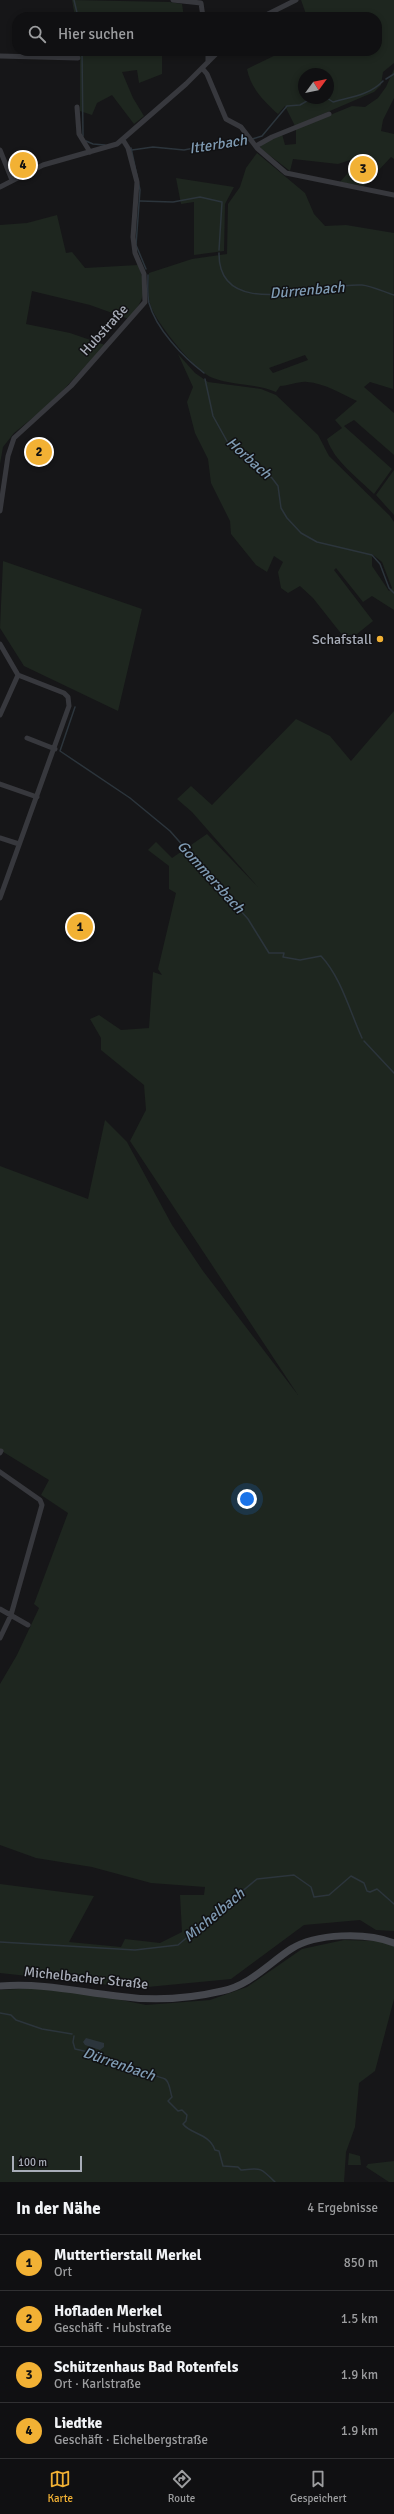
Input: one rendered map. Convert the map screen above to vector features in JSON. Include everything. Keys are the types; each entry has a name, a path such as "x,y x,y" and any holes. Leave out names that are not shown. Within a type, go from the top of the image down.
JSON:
{"main road":[{"name":"Michelbacher Straße","path":"0,1986 50,1985 118,1996 191,1997 224,1991 247,1982 292,1948 313,1940 331,1937 367,1937 394,1943"}],"street":[{"path":"173,0 201,3 202,12"},
{"path":"272,12 296,0"},
{"path":"0,56 78,58"},
{"path":"208,56 208,62"},
{"path":"0,186 43,165 90,152 123,140 215,56"},
{"path":"202,68 212,83 222,114 286,173 394,195"},
{"path":"77,107 79,134 90,152"},
{"path":"253,142 272,137 329,114"},
{"name":"Hubstraße","path":"0,511 8,456 14,438 71,386 145,302 144,274 135,253 133,237 137,182 128,148 123,140"},
{"path":"0,150 12,180"},
{"path":"0,644 18,675 68,697 69,706 55,749 0,896"},
{"path":"0,715 18,675"},
{"path":"27,738 55,749"},
{"path":"0,784 37,796"},
{"path":"0,838 19,844"},
{"path":"0,1472 40,1500 42,1505 11,1615 0,1638"},
{"path":"0,1608 28,1625"}],"shaded area":[{"path":"72,0 170,2 182,4 183,12 74,12"},
{"path":"301,0 394,0 394,63 383,72 381,85 374,92 295,126 285,106 278,114 255,89 247,69 274,56 382,56 382,12 305,12"},
{"path":"80,56 162,56 162,74 139,83 137,70 122,72 133,98 144,116 134,124 112,95 97,103 92,115 80,111"},
{"path":"394,69 394,98 383,120 381,131 394,134 394,159 391,157 364,186 340,182 355,165 350,160 338,164 293,159 290,171 260,148 261,145 282,134 285,145 296,144 296,129 352,106 365,107 378,98 386,87"},
{"path":"257,153 305,193 314,214 325,226 346,225 394,233 393,389 370,382 364,387 394,413 394,455 354,420 344,426 392,469 374,494 335,455 327,439 342,428 335,420 357,401 320,384 304,382 280,386 276,392 261,387 221,381 213,378 197,367 179,348 162,326 150,305 149,273 192,259 227,254 228,204 240,187 246,168","holes":["305,355 308,360 273,373 269,368"]},
{"path":"176,178 234,187 225,204 224,251 194,255 194,202 181,204"},
{"path":"57,215 66,253 72,252 85,268 138,265 144,288 142,299 129,319 90,305 32,291 26,324 70,333 105,345 52,402 14,433 3,447 0,464 0,225 27,223"},
{"path":"178,354 195,373 208,382 261,389 276,395 318,435 329,456 390,516 394,522 394,610 372,596 363,602 336,568 334,570 373,621 357,634 343,636 313,598 300,586 288,593 281,588 278,572 283,562 274,556 267,572 256,565 231,534 230,521 211,483 208,459 195,433 187,402 193,387","holes":["372,554 382,562 392,588 389,591 372,566"]},
{"path":"394,470 394,515 376,495"},
{"path":"3,561 142,609 118,711 24,666 0,628"},
{"path":"394,711 394,1931 376,1930 360,1920 304,1925 231,1979 137,1988 0,1973 0,1884 94,1896 69,1942 121,1947 125,1939 160,1943 182,1932 180,1895 204,1895 205,1887 151,1883 92,1867 36,1858 0,1845 0,1684 17,1655 39,1608 34,1604 68,1513 41,1495 49,1480 0,1450 0,1166 88,1199 105,1120 127,1142 172,1225 203,1271 298,1395 130,1141 146,1110 144,1085 101,1050 101,1038 90,1019 99,1015 121,1030 149,1028 153,972 162,975 158,969 176,893 169,889 169,866 148,850 156,842 172,858 207,834 258,887 192,812 177,799 191,786 212,805 296,719 330,736 351,761"},
{"path":"344,1940 378,1941 394,1946 394,1999 375,2071 359,2083 355,2127 346,2152 344,2182 0,2182 0,1990 37,1988 81,1992 146,2005 210,2000 247,1987 302,1949"},
{"path":"86,2038 104,2043 104,2047 100,2050 85,2045 83,2042"},
{"path":"349,2153 360,2156 361,2165 348,2165"},
{"path":"394,2161 394,2182 389,2182 366,2167 368,2164"}],"waterway":[{"path":"74,0 77,12"},
{"path":"82,56 83,136"},
{"name":"Itterbach","path":"386,79 394,74"},
{"name":"Itterbach","path":"334,102 360,95 378,86 383,81"},
{"name":"Itterbach","path":"132,150 153,147 184,150 219,143 240,143 262,136 287,106 302,104"},
{"path":"86,141 93,144 105,145"},
{"name":"Horbach","path":"131,148 140,190 136,245 146,269"},
{"name":"Dürrenbach","path":"140,201 173,202 200,197 222,202 219,250"},
{"name":"Dürrenbach","path":"219,253 223,275 236,288 254,294 276,294 362,285 394,295"},
{"name":"Horbach","path":"148,275 149,303 158,323 179,351 204,373"},
{"name":"Horbach","path":"205,379 213,416 228,443 272,478 278,486 281,508 287,518 301,533 317,542 372,555 380,564 389,588 394,593"},
{"name":"Gommersbach","path":"75,707 60,751 130,798 170,831 248,919 269,953 284,953 283,957 300,960 321,956 328,964 340,984 362,1038"},
{"name":"Gommersbach","path":"364,1041 394,1073"},
{"name":"Michelbach","path":"0,1942 135,1950 178,1945 257,1879 294,1875 311,1887 314,1897 329,1895 351,1876 364,1883 367,1891 370,1892 377,1889 394,1904"},
{"name":"Dürrenbach","path":"0,2013 11,2015 16,2020 42,2029 72,2034"},
{"name":"Dürrenbach","path":"74,2036 73,2042 75,2049 102,2055 117,2063 127,2065 127,2068 133,2067 167,2080 172,2097 168,2101 178,2111 182,2110 187,2115 186,2121 183,2124 186,2127 204,2137 212,2144 215,2150 219,2151 223,2166 238,2167 241,2170 257,2169 263,2171 275,2182"}],"place":[{"name":"Liedtke","path":"23,165"},
{"name":"Schützenhaus Bad Rotenfels","path":"363,169"},
{"name":"Hofladen Merkel","path":"39,452"},
{"name":"Schafstall","path":"380,639"},
{"name":"Muttertierstall Merkel","path":"80,927"}]}
